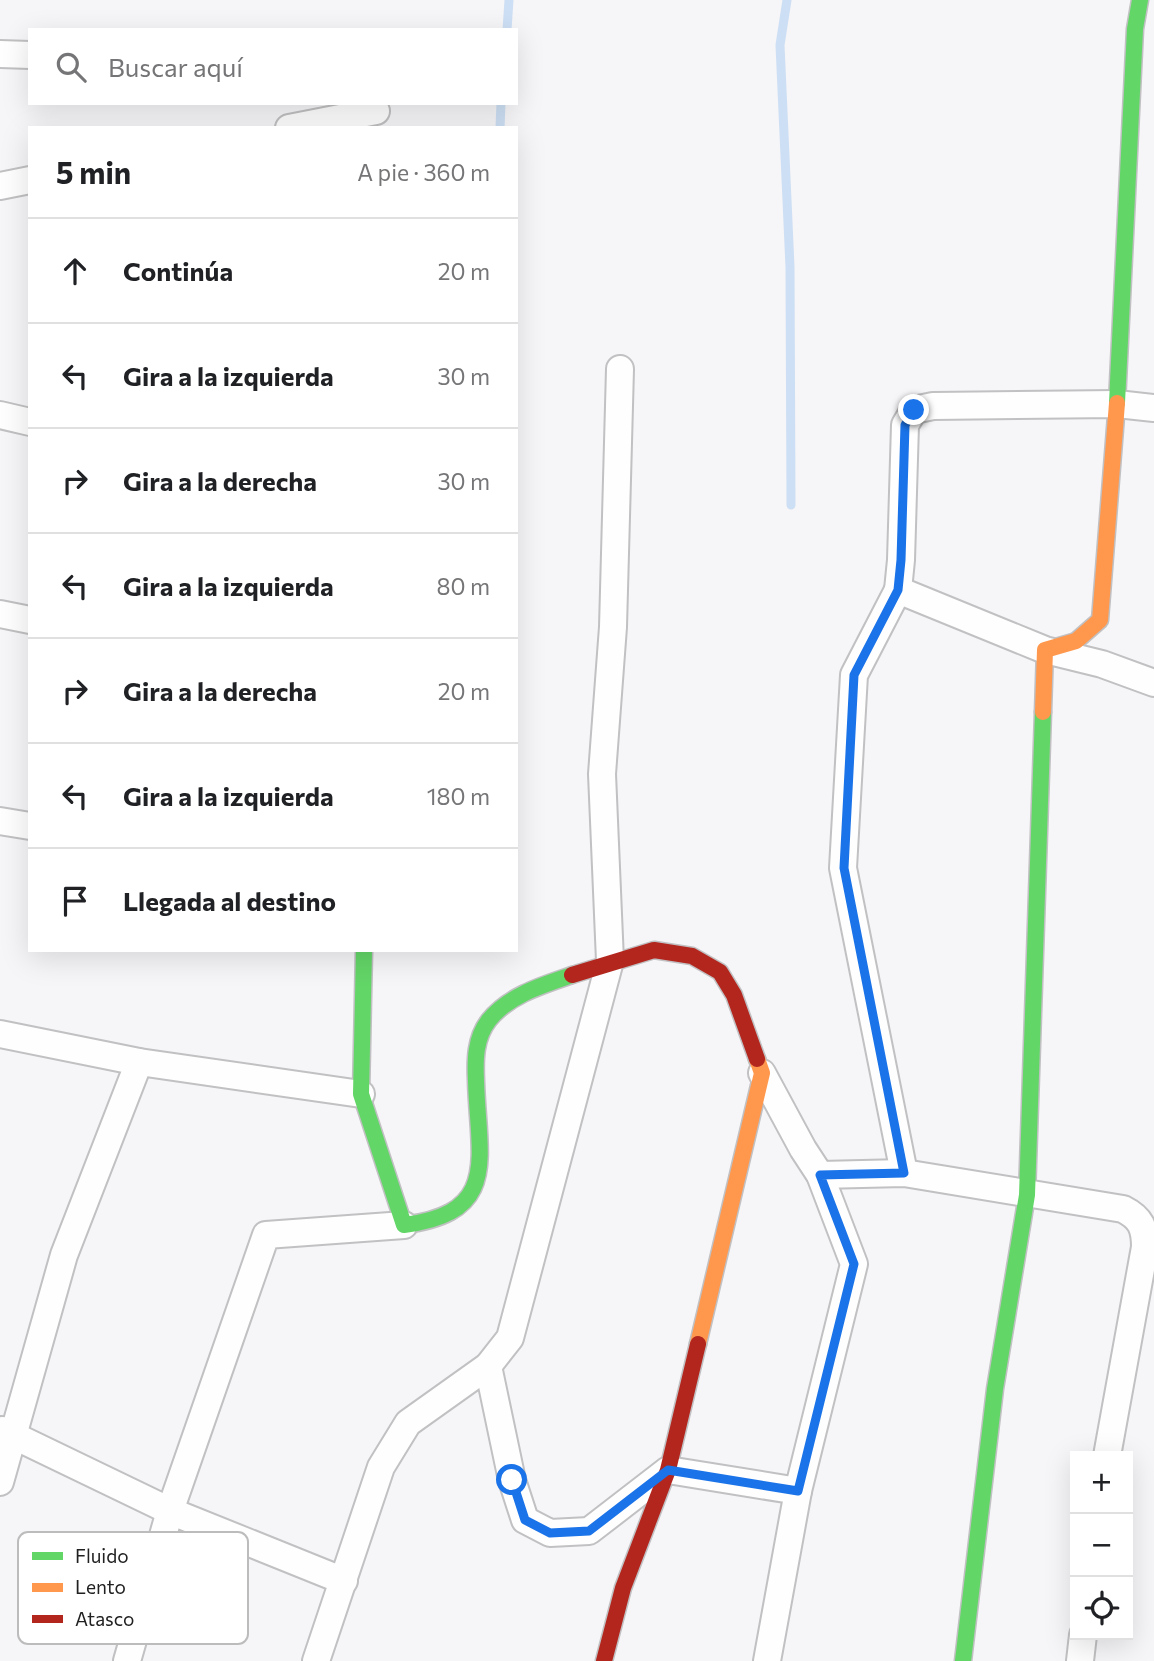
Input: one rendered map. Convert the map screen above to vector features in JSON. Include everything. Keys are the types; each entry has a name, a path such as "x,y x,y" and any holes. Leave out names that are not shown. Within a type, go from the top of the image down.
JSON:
{"street":[{"path":"1045,650 1065,647 1091,632 1100,620 1144,30 1140,0"},
{"path":"0,54 28,55"},
{"path":"301,126 376,114"},
{"path":"0,186 28,180"},
{"path":"316,1661 381,1467 408,1423 488,1366 510,1338 610,961 602,774 613,627 620,369"},
{"path":"904,1173 844,868 854,675 898,590 905,425 914,410 933,406 1117,404 1154,408"},
{"path":"0,415 28,422"},
{"path":"898,590 1045,650 1102,664 1154,682"},
{"path":"0,614 28,620"},
{"path":"963,1661 995,1389 1027,1195 1045,650"},
{"path":"0,821 28,826"},
{"path":"164,1532 266,1235 435,1222 464,1205 479,1178 475,1050 489,1020 526,991 610,961 654,950 692,956 720,972 734,995 762,1073 820,1175 854,1264 798,1491 768,1661"},
{"path":"364,952 361,1094 404,1224"},
{"path":"0,1034 139,1062 361,1094"},
{"path":"0,1482 8,1432 64,1255 139,1062"},
{"path":"604,1661 623,1588 668,1470 762,1073"},
{"path":"820,1175 904,1173 1123,1209 1134,1215 1145,1228 1145,1247 1108,1451"},
{"path":"488,1366 512,1480 525,1520 550,1533 589,1531 668,1470 798,1491"},
{"path":"8,1432 170,1511 222,1532"},
{"path":"248,1542 344,1581"},
{"path":"1080,1661 1082,1640"},
{"path":"127,1661 132,1644"}],"waterway":[{"path":"507,28 509,0"},
{"path":"787,0 780,45 790,267 791,505"},
{"path":"500,126 501,105"}],"traffic: fast":[{"path":"1117,403 1135,29 1140,0"},
{"path":"963,1661 995,1389 1027,1195 1043,712"},
{"path":"364,952 361,1094 404,1225 435,1218 456,1208 470,1194 477,1177 480,1157 476,1057 484,1027 497,1011 516,997 572,975"}],"traffic: slow":[{"path":"1043,712 1045,650 1076,641 1100,620 1117,403"},
{"path":"698,1344 762,1073 757,1059"}],"traffic: jam":[{"path":"572,975 654,950 692,956 720,972 734,995 757,1059"},
{"path":"604,1661 623,1588 668,1470 698,1344"}],"route":[{"path":"512,1480 525,1520 550,1533 589,1531 668,1470 798,1491 854,1264 820,1175 904,1173 844,868 854,675 898,590 905,425 914,410"}]}
